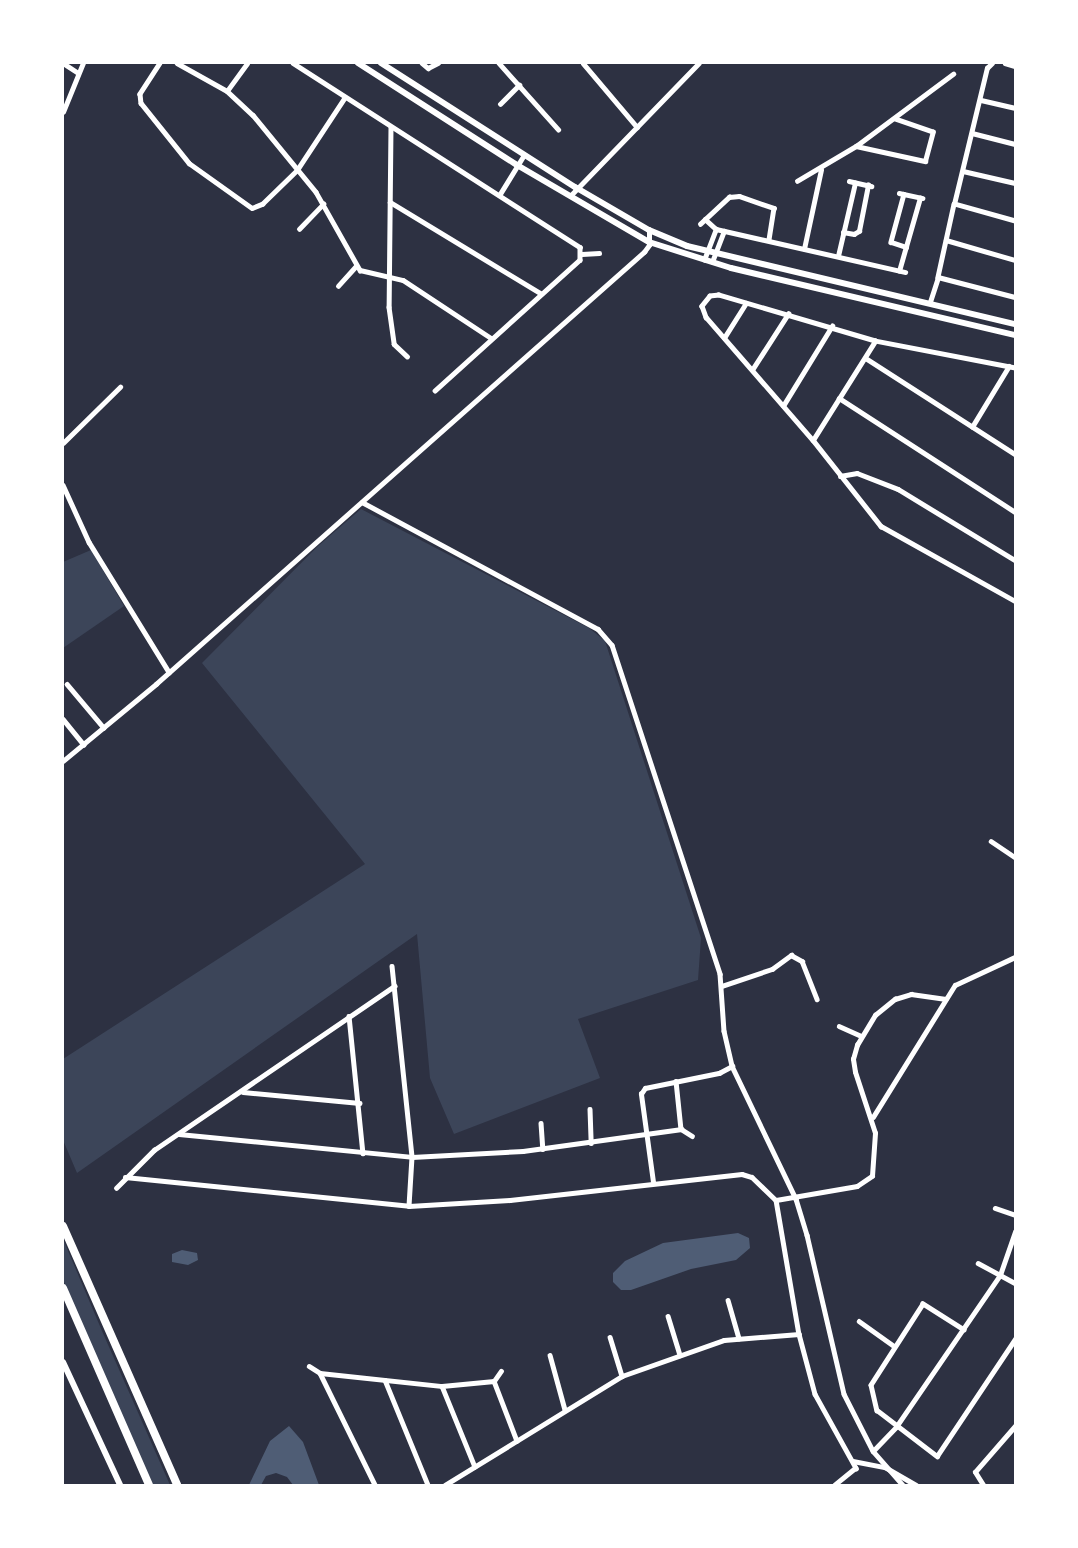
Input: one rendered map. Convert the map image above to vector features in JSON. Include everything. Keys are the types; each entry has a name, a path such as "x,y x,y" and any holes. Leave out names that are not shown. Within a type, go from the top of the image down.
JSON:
{"highway":[{"path":"63,1226 177,1485"},
{"path":"63,1288 149,1485"}],"street":[{"path":"63,63 77,72"},
{"path":"63,112 82,63"},
{"path":"160,63 140,94 141,103 189,163 208,179 252,208 262,204 297,170 345,97"},
{"path":"177,63 226,91 253,115 323,204 356,266 366,273 403,280 491,338"},
{"path":"226,91 247,63"},
{"path":"292,63 580,247 582,254 580,260 540,293 435,391"},
{"path":"358,63 517,165 649,242 704,260 1015,335"},
{"path":"381,63 575,187 649,230 711,252 930,302 1015,324"},
{"path":"422,63 428,68 438,63"},
{"path":"499,63 558,129"},
{"path":"583,63 637,128"},
{"path":"570,196 575,187 637,128 699,63"},
{"path":"930,302 992,63"},
{"path":"1005,63 1015,66"},
{"path":"797,182 821,170 856,146 953,74"},
{"path":"500,104 519,85"},
{"path":"981,100 1015,108"},
{"path":"856,146 925,161 933,132 895,118"},
{"path":"390,127 391,336 394,344 406,356"},
{"path":"972,133 1015,144"},
{"path":"500,194 524,155"},
{"path":"804,249 821,170"},
{"path":"963,171 1015,183"},
{"path":"843,232 854,234 859,231 869,185 849,181"},
{"path":"838,256 855,183"},
{"path":"705,219 716,229 902,272 906,247 921,198 902,194 891,242 906,247"},
{"path":"700,224 734,195 771,204 775,212 769,240"},
{"path":"390,202 540,293"},
{"path":"299,229 323,204"},
{"path":"954,204 1015,221"},
{"path":"712,262 711,252 716,229"},
{"path":"63,761 169,672 644,252 649,242 649,230"},
{"path":"704,260 724,231"},
{"path":"946,240 1015,260"},
{"path":"582,254 599,253"},
{"path":"338,286 356,266"},
{"path":"938,277 1015,297"},
{"path":"972,427 1012,367 875,341 831,326 714,295 703,303 703,312 813,440 881,526 893,535 1015,601"},
{"path":"724,338 746,303"},
{"path":"752,370 788,314"},
{"path":"783,406 831,326"},
{"path":"813,440 867,359 875,341"},
{"path":"867,359 1015,454"},
{"path":"63,444 120,387"},
{"path":"839,398 1015,512"},
{"path":"840,477 857,473 881,481 1015,560"},
{"path":"63,485 89,542 169,672"},
{"path":"362,502 598,629 606,637 722,986 724,1031 732,1066 796,1199 841,1384 873,1451 903,1485"},
{"path":"68,684 104,728"},
{"path":"63,719 84,745"},
{"path":"991,842 1015,857"},
{"path":"722,986 772,969 788,955 802,961 817,999"},
{"path":"873,1117 955,985 1015,957"},
{"path":"392,966 412,1157 409,1206"},
{"path":"116,1188 143,1158 243,1092 394,986"},
{"path":"776,1200 796,1199 856,1186 872,1176 876,1156 873,1117 860,1091 853,1059 861,1036 876,1015 895,999 911,994 946,999"},
{"path":"349,1016 363,1154"},
{"path":"839,1026 861,1036"},
{"path":"653,1182 641,1094 654,1085 719,1073 732,1066"},
{"path":"676,1081 681,1129"},
{"path":"243,1092 359,1103"},
{"path":"590,1109 591,1143"},
{"path":"541,1123 543,1149"},
{"path":"179,1134 363,1154 412,1157 543,1149 646,1136 681,1129 692,1136"},
{"path":"125,1177 409,1206 510,1200 653,1182 742,1174 757,1180 776,1200 799,1334 815,1394 853,1461 855,1472 835,1485"},
{"path":"995,1208 1015,1215"},
{"path":"873,1451 896,1426 1000,1275 1015,1232"},
{"path":"978,1263 1015,1283"},
{"path":"728,1300 739,1338"},
{"path":"964,1330 925,1304 874,1377 871,1393 877,1410 937,1456 941,1455 1015,1340"},
{"path":"668,1317 680,1355"},
{"path":"859,1321 894,1346"},
{"path":"445,1485 622,1376 680,1355 739,1338 799,1334"},
{"path":"610,1337 622,1376"},
{"path":"550,1355 565,1410"},
{"path":"63,1362 120,1485"},
{"path":"309,1366 320,1373 442,1386 494,1381 501,1371"},
{"path":"320,1373 375,1485"},
{"path":"385,1380 428,1485"},
{"path":"494,1381 517,1441"},
{"path":"442,1386 475,1467"},
{"path":"983,1485 975,1473 1015,1426"},
{"path":"853,1461 885,1467 916,1485"}],"shaded area":[{"path":"361,509 589,628 605,641 701,938 698,980 578,1019 600,1078 454,1134 430,1078 417,934 77,1173 63,1140 63,1059 365,864 202,663 317,547"},
{"path":"91,550 124,606 63,648 63,562"},
{"path":"738,1233 749,1238 750,1248 736,1260 691,1269 631,1290 621,1290 613,1282 613,1273 625,1261 663,1243"},
{"path":"63,1239 170,1485 153,1485 88,1339 63,1280"},
{"path":"182,1250 197,1253 198,1260 188,1265 172,1262 172,1254"},
{"path":"289,1426 303,1442 319,1485 293,1485 287,1477 276,1473 266,1476 261,1485 249,1485 270,1441"}]}
